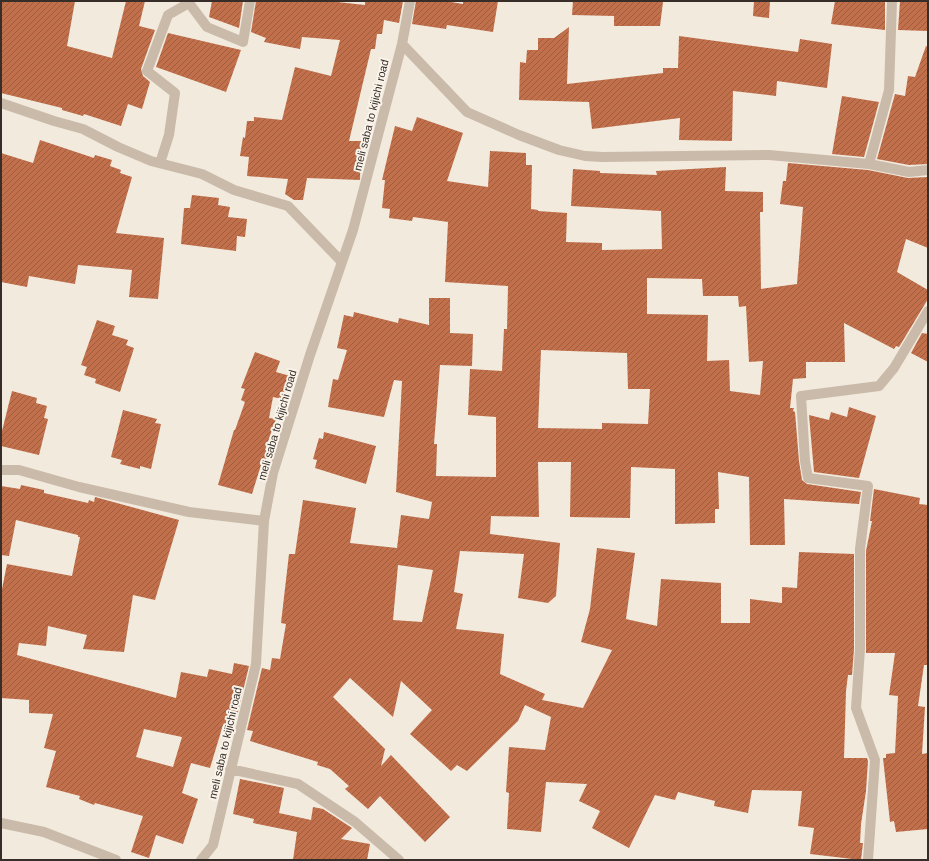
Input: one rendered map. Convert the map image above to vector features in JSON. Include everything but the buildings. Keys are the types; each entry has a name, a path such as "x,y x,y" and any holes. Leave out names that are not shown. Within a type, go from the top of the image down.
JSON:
{"street":[{"path":"160,163 169,134 175,93 147,71 168,15 189,3 207,27 243,42 250,1"},
{"name":"meli saba to kijichi road","path":"202,860 213,845 256,664 264,521 273,473 341,261 353,230 402,44 410,1"},
{"path":"869,164 889,90 892,1"},
{"path":"402,44 467,112 519,135 585,156 769,155 869,164 909,172 928,170"},
{"path":"1,103 83,129 118,147 160,163 202,174 234,190 288,206 341,261"},
{"path":"868,860 874,760 856,708 860,650 860,549 868,486 808,478 805,461 800,396 879,386 894,368 928,312"},
{"path":"1,470 19,470 79,487 189,512 264,521"},
{"path":"230,769 298,784 355,822 399,860"},
{"path":"1,823 44,832 116,860"}]}
